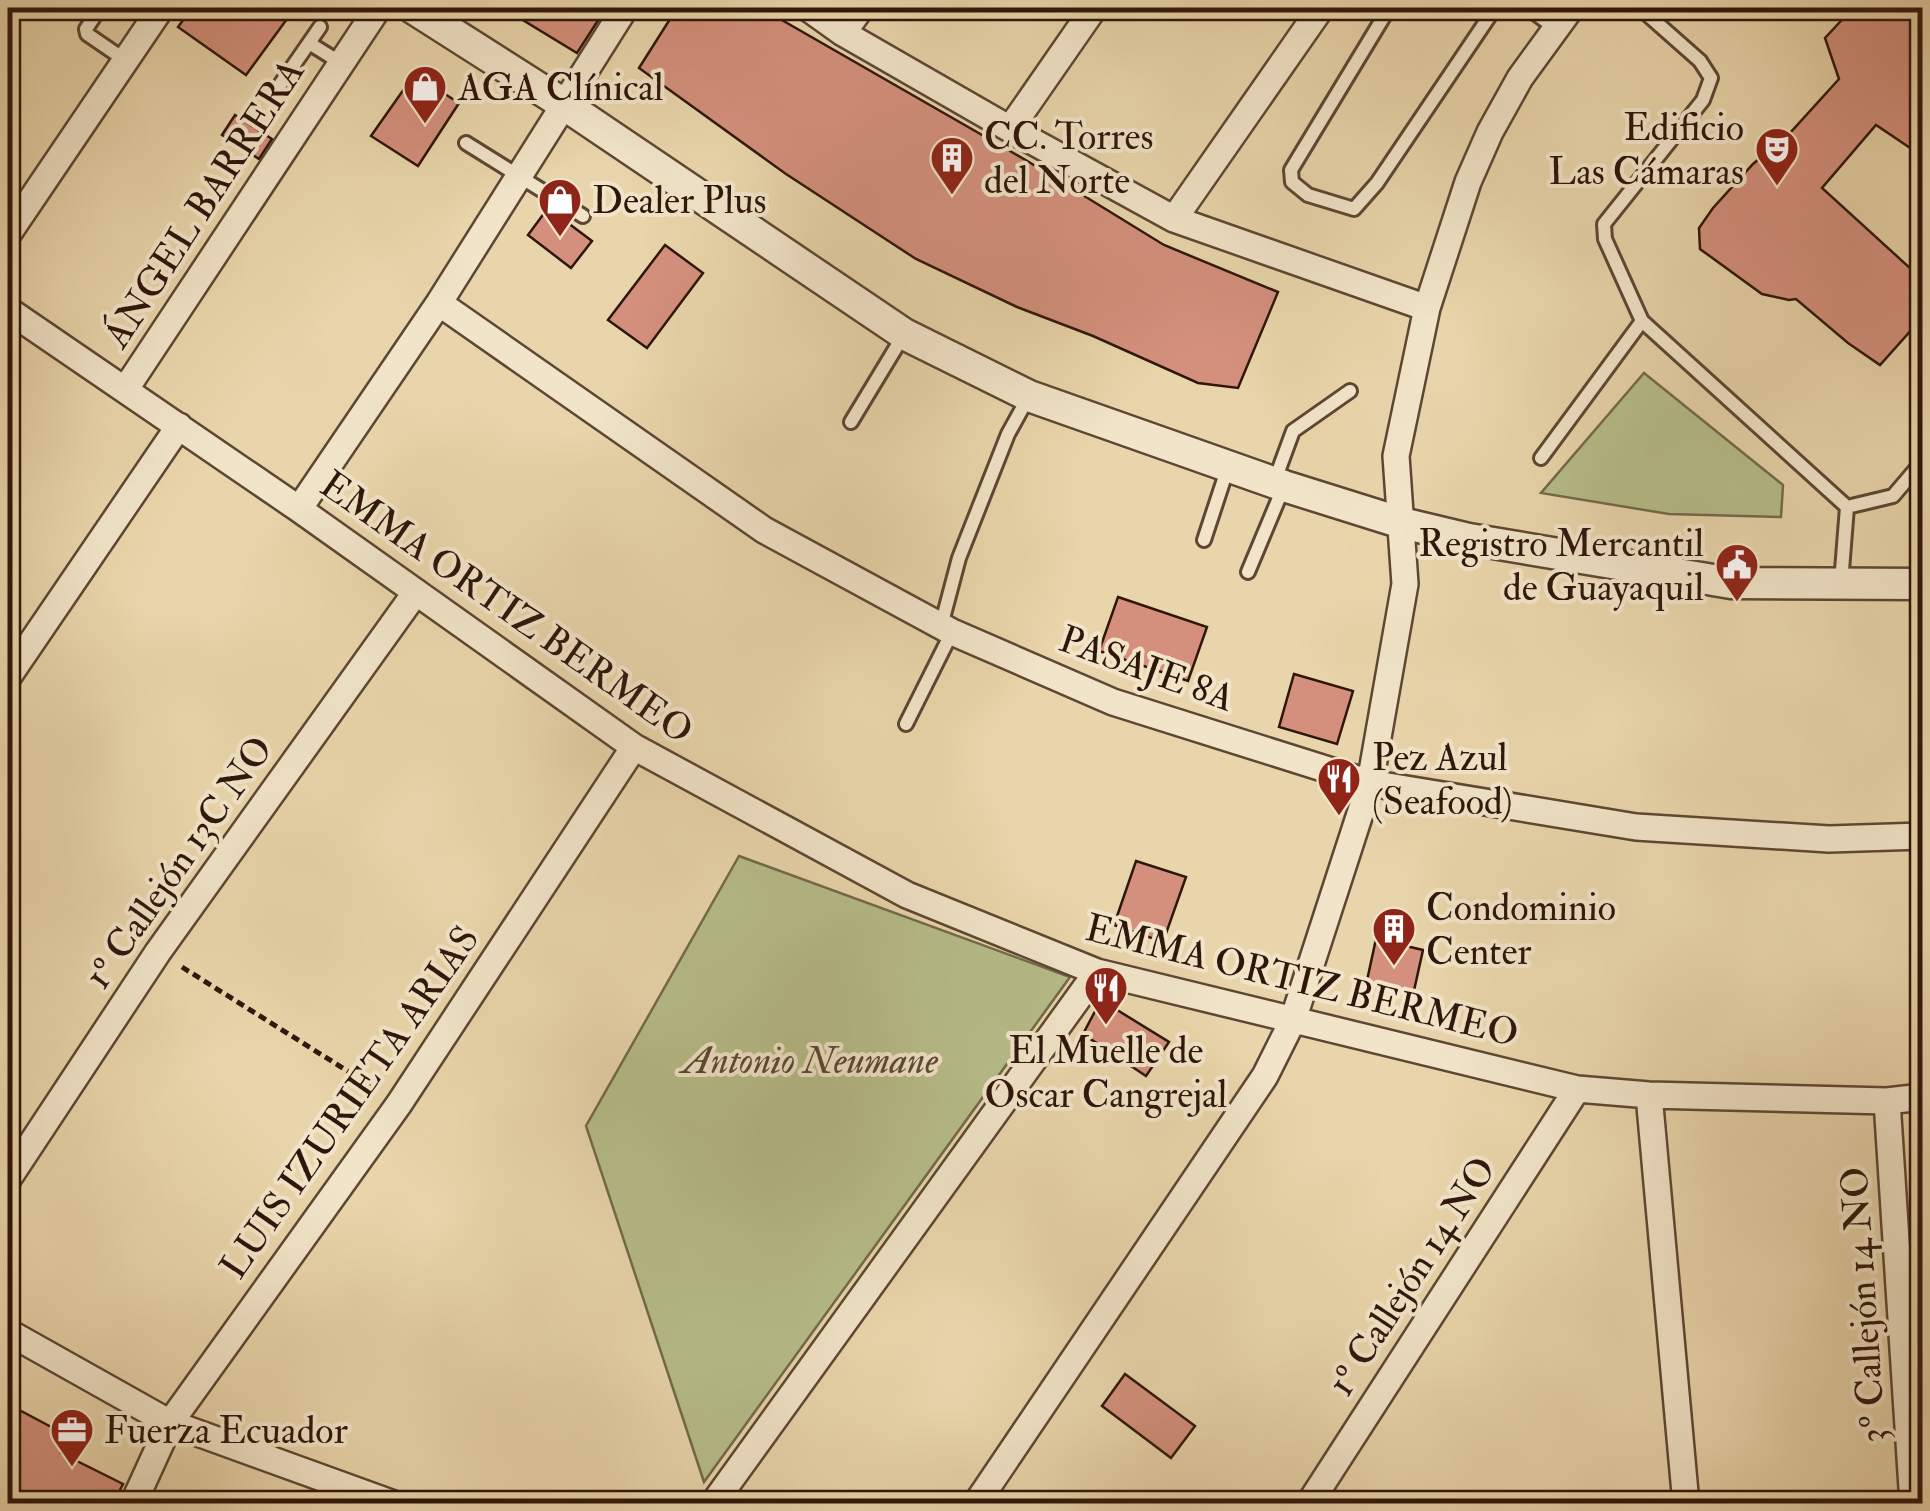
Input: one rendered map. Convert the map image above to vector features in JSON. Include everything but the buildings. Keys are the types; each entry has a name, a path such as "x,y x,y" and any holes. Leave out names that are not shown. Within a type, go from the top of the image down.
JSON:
{"street":[{"path":"8,234 161,8"},
{"name":"ÁNGEL BARRERA","path":"125,390 378,8"},
{"path":"413,8 562,103 904,334 1028,396 1279,484 1402,523 1469,539 1731,583 1922,584"},
{"path":"299,509 439,304 625,8"},
{"path":"808,8 1010,129 1174,220 1427,308"},
{"path":"843,32 860,8"},
{"path":"1010,129 1094,8"},
{"path":"1174,220 1321,8"},
{"path":"976,1504 1264,1076 1293,1020 1370,783 1404,584 1396,456 1427,308 1461,200 1490,132 1520,78 1571,8"},
{"name":"PASAJE 8A","path":"439,304 764,530 946,629 1113,702 1370,783 1636,828 1829,839 1922,836"},
{"name":"EMMA ORTIZ BERMEO","path":"8,310 299,509 634,747 907,895 1097,972 1577,1089 1649,1095 1887,1101 1922,1097"},
{"path":"8,676 180,426"},
{"name":"1º Callejón 13C NO","path":"8,1179 158,952 416,592"},
{"name":"LUIS IZURIETA ARIAS","path":"133,1504 170,1422 400,1104 634,747"},
{"path":"714,1504 1097,972"},
{"name":"1º Callejón 14 NO","path":"1309,1504 1577,1089"},
{"path":"1649,1095 1686,1504"},
{"name":"3º Callejón 14 NO","path":"1887,1101 1913,1504"},
{"path":"8,1332 170,1422 394,1504"}],"lane":[{"path":"100,8 86,29 87,34 126,60"},
{"path":"1390,8 1291,170 1292,182 1308,195 1354,209 1377,184 1494,8"},
{"path":"1528,8 1555,28"},
{"path":"1640,8 1700,61 1711,78 1703,100 1604,224 1604,239 1642,321 1847,506"},
{"path":"275,92 320,28"},
{"path":"309,42 341,63"},
{"path":"466,143 583,216"},
{"path":"1541,458 1642,321"},
{"path":"851,422 904,334"},
{"path":"1248,572 1293,431 1350,391"},
{"path":"906,724 946,629 960,558 1008,434 1028,396"},
{"path":"1847,506 1893,496 1922,462"},
{"path":"1204,540 1228,467"},
{"path":"1841,585 1847,506"}],"path":[{"path":"158,952 400,1104"}],"green space":[{"path":"1644,373 1783,485 1781,517 1669,514 1541,493"},
{"name":"Antonio Neumane","path":"739,856 1070,977 704,1482 586,1126"}],"place":[{"name":"AGA Clínical","path":"425,125"},
{"name":"Edificio Las Cámaras","path":"1777,187"},
{"name":"CC. Torres del Norte","path":"952,196"},
{"name":"Dealer Plus","path":"560,238"},
{"name":"Registro Mercantil de Guayaquil","path":"1737,603"},
{"name":"Pez Azul (Seafood)","path":"1339,817"},
{"name":"Condominio Center","path":"1394,967"},
{"name":"El Muelle de Oscar Cangrejal","path":"1106,1026"},
{"name":"Fuerza Ecuador","path":"72,1468"}]}
